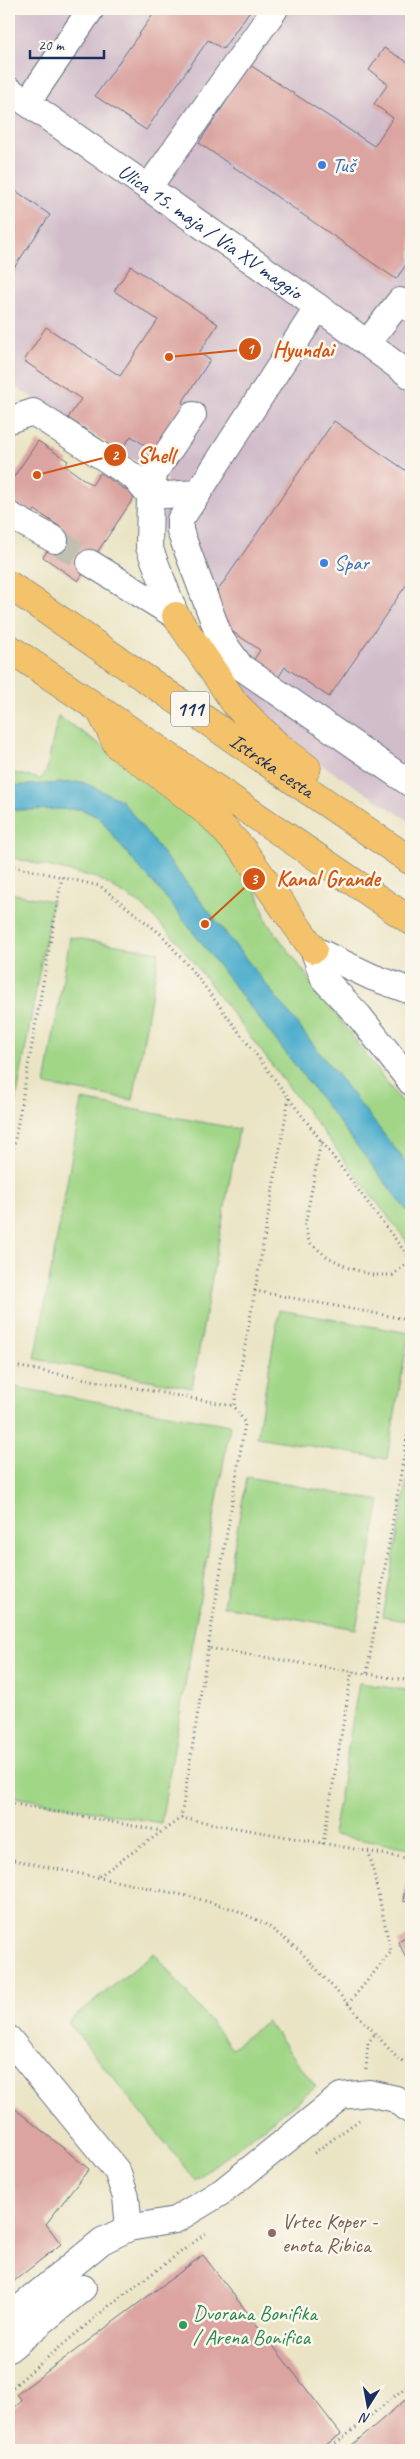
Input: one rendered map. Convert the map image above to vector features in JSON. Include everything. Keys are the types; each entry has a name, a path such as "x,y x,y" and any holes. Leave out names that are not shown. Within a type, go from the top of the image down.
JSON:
{"highway":[{"name":"Istrska cesta","path":"9,585 411,861"},
{"path":"176,616 236,705 278,746 326,782 370,833"},
{"name":"111","path":"9,648 411,921"},
{"path":"101,710 118,746 172,784 213,817 243,850 313,949"}],"street":[{"path":"18,96 91,9"},
{"path":"148,188 275,9"},
{"name":"Ulica 15. maja / Via XV maggio","path":"18,96 318,307 411,376"},
{"path":"367,343 408,299"},
{"path":"318,307 180,520 180,531 220,638 241,667 411,784"},
{"path":"9,420 33,412 134,477 150,496"},
{"path":"176,616 149,547 150,496 155,471 193,415"},
{"path":"150,496 198,493"},
{"path":"9,515 55,540"},
{"path":"90,563 176,616"},
{"path":"313,949 372,977 411,991"},
{"path":"313,949 324,978 359,1016 411,1082"},
{"path":"9,2039 117,2171 126,2197 129,2228"},
{"path":"9,2317 95,2246 129,2228 175,2220 222,2191 341,2096 369,2093 396,2099 411,2111"},
{"path":"9,2349 83,2288"}],"path":[{"path":"408,9 411,15"},
{"path":"9,865 100,886 162,935 289,1097 411,1260 393,1275 373,1275 348,1268 326,1256 309,1242 306,1226 321,1141"},
{"path":"9,1172 62,877"},
{"path":"234,1406 289,1097"},
{"path":"255,1291 411,1320"},
{"path":"9,1365 234,1406 246,1423 181,1818"},
{"path":"367,1673 411,1414"},
{"path":"208,1648 411,1681"},
{"path":"323,1844 352,1671"},
{"path":"9,1803 162,1831"},
{"path":"99,1876 181,1818 411,1859"},
{"path":"348,2004 391,1952 369,1852"},
{"path":"9,1859 99,1876 192,1897 236,1910 267,1925 301,1952 374,2035 400,2061 411,2064"},
{"path":"365,2066 368,2043 374,2035"},
{"path":"307,2159 360,2119"},
{"path":"9,2390 110,2305 207,2232"},
{"path":"328,2450 411,2383"}],"shaded area":[{"path":"9,9 411,9 411,822 316,761 261,716 236,682 174,565 162,528 167,480 9,383"}],"green space":[{"path":"58,716 134,767 197,813 254,883 267,922 411,1115 411,1169 121,800 82,782 9,786 9,772 41,779 46,772"},
{"path":"81,809 100,818 121,846 169,901 411,1216 411,1247 177,941 141,904 97,878 9,857 9,810"},
{"path":"9,893 52,901 9,1140"},
{"path":"70,937 159,952 133,1100 45,1085"},
{"path":"82,1100 239,1129 192,1388 35,1359"},
{"path":"279,1310 409,1333 387,1459 257,1437"},
{"path":"9,1386 230,1425 161,1823 9,1796"},
{"path":"411,1460 411,1622 383,1617"},
{"path":"247,1477 380,1501 356,1629 223,1606"},
{"path":"359,1683 411,1691 411,1848 333,1835"},
{"path":"154,1953 232,2048 267,2021 316,2087 195,2180 68,2022"}],"water":[{"path":"82,782 121,800 411,1169 411,1216 169,901 121,846 100,818 81,809 9,810 9,786"}],"building":[{"path":"157,9 251,9 223,49 208,40 146,130 95,96"},
{"name":"Tuš","path":"384,48 411,64 411,258 396,279 199,143 250,65 374,146 393,118 374,104 388,84 369,70"},
{"path":"9,186 50,215 9,275"},
{"path":"131,266 218,324 199,353 210,360 182,403 186,405 155,452 131,436 120,452 68,418 81,399 24,361 46,327 120,376 158,320 114,291"},
{"name":"Spar","path":"334,421 411,474 411,543 409,546 411,548 411,578 329,697 285,667 278,678 253,661 260,650 206,614 214,596"},
{"path":"38,441 68,461 65,466 92,485 100,473 135,496 78,581 43,557 63,529 35,510 31,516 9,500 9,484"},
{"path":"409,1866 411,1867 411,1903 403,1901"},
{"path":"411,1934 411,1969 398,1941"},
{"path":"9,2104 89,2169 46,2224 61,2244 9,2285"},
{"name":"Dvorana Bonifika / Arena Bonifica","path":"203,2255 341,2434 319,2450 9,2450 9,2412 22,2401 17,2394"},
{"path":"411,2395 411,2450 345,2450 352,2445"}],"tunnel":[{"path":"55,540 90,563"}],"place":[{"name":"Tuš","path":"322,165"},
{"name":"Hyundai","path":"169,357"},
{"name":"Shell","path":"37,475"},
{"name":"Spar","path":"324,563"},
{"name":"Kanal Grande","path":"205,924"},
{"name":"Vrtec Koper - enota Ribica","path":"272,2233"},
{"name":"Dvorana Bonifika / Arena Bonifica","path":"183,2325"}]}
